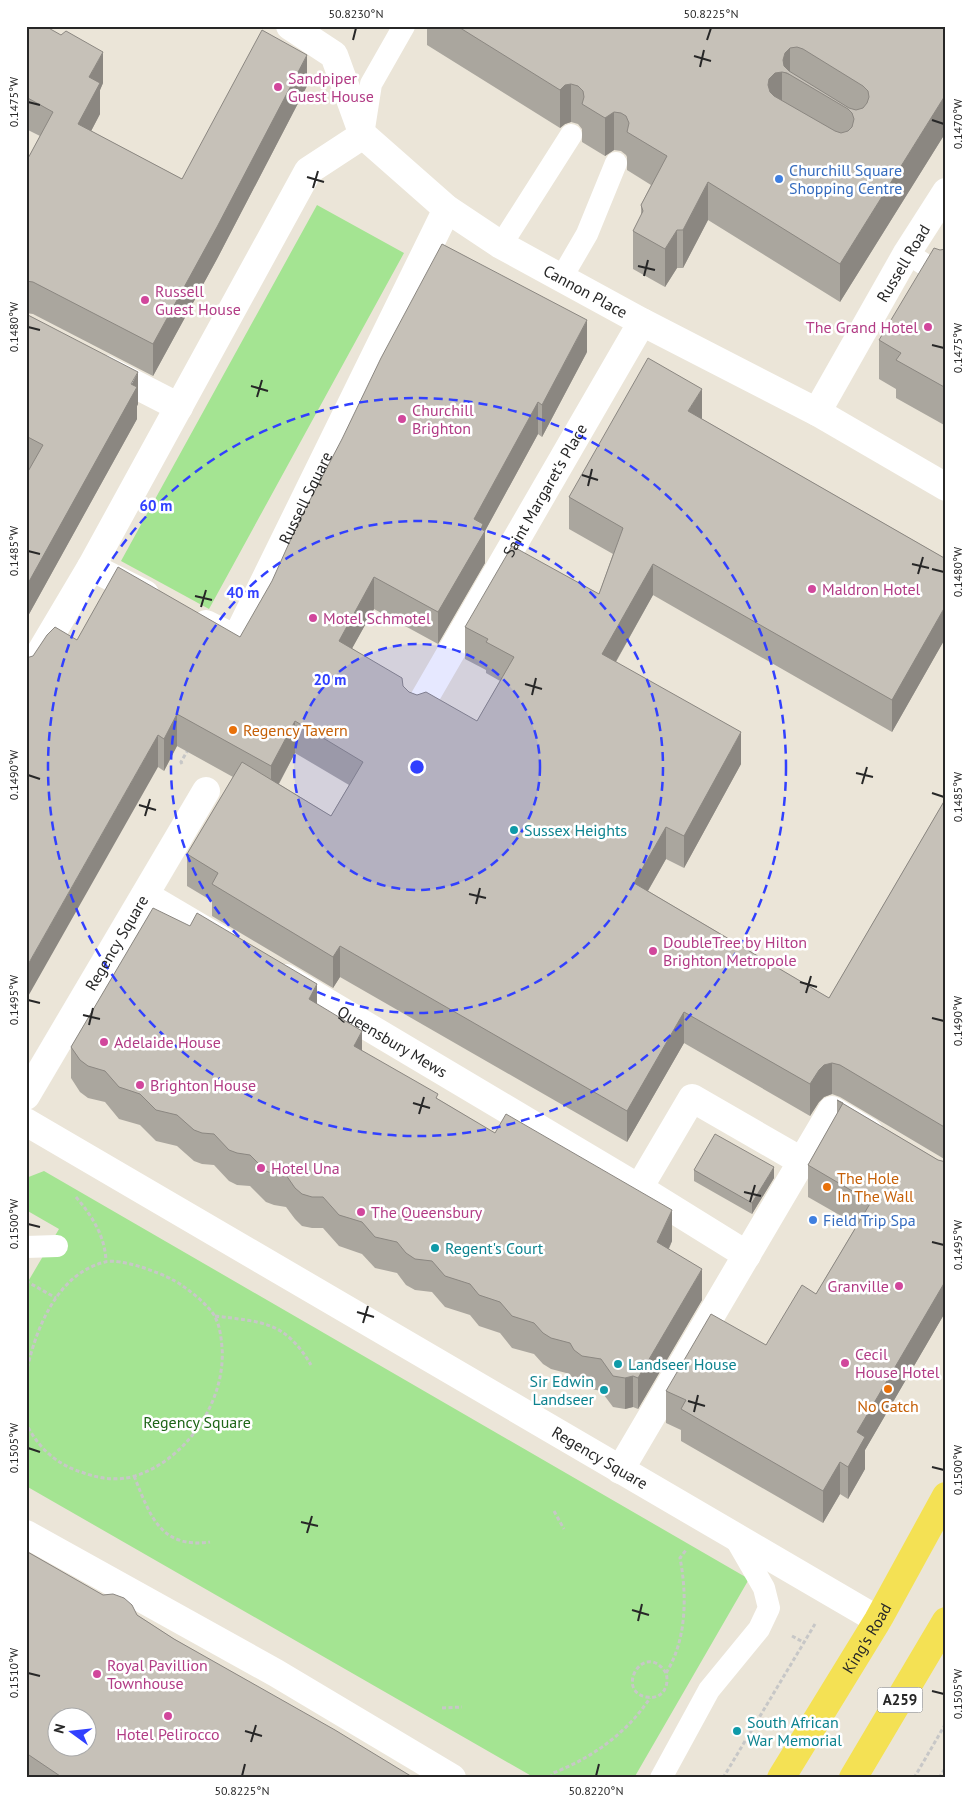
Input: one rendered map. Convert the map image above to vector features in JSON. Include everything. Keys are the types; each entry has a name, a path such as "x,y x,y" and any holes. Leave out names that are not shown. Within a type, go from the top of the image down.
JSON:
{"main road":[{"name":"King's Road","path":"781,1778 878,1620 946,1496"},
{"name":"A259","path":"853,1778 946,1621"}],"street":[{"name":"Cannon Place","path":"290,26 334,55 363,136 446,209 501,245 642,322 817,412 946,487"},
{"path":"35,661 180,407 308,171 363,136"},
{"name":"Russell Road","path":"817,412 906,253 946,192"},
{"name":"Russell Square","path":"90,567 236,639 446,209"},
{"name":"Saint Margaret's Place","path":"417,711 642,322"},
{"path":"86,358 180,407"},
{"name":"Regency Square","path":"26,1096 206,791"},
{"name":"Queensbury Mews","path":"144,895 639,1188 747,1255"},
{"path":"639,1188 692,1098 803,1162"},
{"path":"620,1470 832,1110 889,1144"},
{"name":"Regency Square","path":"26,1122 878,1620"},
{"path":"26,1534 276,1674 452,1778"}],"lane":[{"path":"363,136 371,84 404,26"},
{"path":"501,245 571,135"},
{"path":"562,277 587,234 616,163"},
{"path":"906,253 941,275"},
{"path":"26,1247 58,1246"},
{"path":"26,1528 58,1552"},
{"name":"Regency Square","path":"661,1778 709,1690 759,1629 770,1608 764,1588 734,1536"}],"path":[{"path":"190,745 181,762 206,791"},
{"path":"76,1197 99,1230 106,1250 106,1261"},
{"path":"26,1374 34,1340 56,1298 76,1277 106,1261 138,1266 166,1276 197,1297 215,1316 222,1342 222,1371 208,1412 200,1425 178,1451 148,1471 120,1479 102,1479 72,1470 40,1447 26,1423"},
{"path":"28,1282 56,1298"},
{"path":"215,1316 265,1324 289,1335 302,1349 311,1365"},
{"path":"134,1476 147,1508 160,1528 169,1537 198,1544 210,1542"},
{"path":"554,1511 564,1529"},
{"path":"666,1673 673,1663 683,1622 684,1585 680,1558 687,1549"},
{"path":"724,1778 808,1634 836,1596"},
{"path":"550,1778 552,1773 580,1761 620,1733 640,1712 650,1698 663,1692 667,1686 668,1679 662,1667 656,1663 643,1663 637,1667 632,1680 638,1693 650,1698"},
{"path":"442,1708 462,1707"},
{"path":"914,1778 946,1723"},
{"path":"939,1778 946,1767"}],"green space":[{"path":"317,205 404,253 209,609 121,561"},
{"name":"Regency Square","path":"44,1171 749,1579 634,1778 535,1778 26,1486 26,1285 59,1229 26,1210 26,1178"}],"building":[{"path":"26,26 45,26 61,35 66,31 103,52 89,77 100,83 78,124 182,179 262,30 307,55 153,344 33,282 26,281 26,162 53,112 26,97"},
{"name":"Churchill Square Shopping Centre","path":"457,26 946,26 946,94 840,264 708,182 683,230 677,230 665,249 633,231 643,211 641,205 667,156 627,132 629,123 626,116 614,112 605,118 582,104 583,91 578,86 565,85 560,90","holes":["797,47 863,86 868,91 869,97 863,108 856,110 849,108 789,71 784,66 785,53 790,48","775,73 787,73 848,109 854,119 852,127 848,131 841,133 835,131 774,96 770,92 769,79"]},
{"path":"442,244 587,320 542,405 538,402 474,519 483,524 481,529 485,531 438,612 374,577 339,641 402,678 403,686 409,692 417,695 426,692 477,721 514,657 486,642 488,639 465,627 512,546 599,594 623,528 569,497 648,358 702,389 688,411 946,559 946,605 892,700 653,564 602,654 741,732 684,836 666,827 634,883 829,998 946,798 946,1128 840,1065 832,1063 824,1065 810,1084 684,1012 627,1111 340,946 333,957 212,884 218,873 187,854 242,762 331,816 363,762 295,721 271,766 177,714 164,739 158,735 26,968 26,658 33,656 47,635 55,627 77,640 118,567 240,637 272,581 299,521 342,439 381,358"},
{"path":"934,248 946,249 946,388 896,360 901,353 879,340"},
{"path":"26,314 138,372 131,384 137,387 26,587 26,475 43,445 26,436"},
{"path":"153,908 190,926 197,913 317,984 309,999 362,1031 354,1046 438,1094 436,1098 495,1133 506,1114 672,1210 657,1242 702,1269 638,1378 633,1376 625,1378 613,1376 601,1359 582,1356 574,1350 570,1343 551,1338 543,1333 534,1323 512,1316 500,1302 479,1295 470,1284 445,1276 432,1261 415,1259 406,1253 397,1242 375,1237 362,1222 339,1215 323,1197 312,1197 302,1194 286,1175 266,1171 250,1155 229,1150 214,1134 194,1130 177,1115 156,1110 140,1094 119,1087 105,1071 88,1066 80,1060 71,1047"},
{"path":"843,1103 938,1160 946,1162 946,1280 857,1432 865,1437 848,1467 840,1462 823,1491 681,1409 686,1400 666,1391 711,1314 766,1345 802,1285 816,1294 871,1202 808,1165"},
{"path":"715,1134 774,1167 752,1203 694,1170"},
{"path":"26,1551 103,1595 113,1594 124,1598 132,1605 137,1615 174,1639 335,1730 414,1778 63,1778 26,1753"}],"place":[{"name":"Sandpiper Guest House","path":"278,87"},
{"name":"Churchill Square Shopping Centre","path":"779,179"},
{"name":"Russell Guest House","path":"145,300"},
{"name":"The Grand Hotel","path":"928,327"},
{"name":"Churchill Brighton","path":"402,419"},
{"name":"Maldron Hotel","path":"812,589"},
{"name":"Motel Schmotel","path":"313,618"},
{"name":"Regency Tavern","path":"233,730"},
{"name":"Sussex Heights","path":"514,830"},
{"name":"DoubleTree by Hilton Brighton Metropole","path":"653,951"},
{"name":"Adelaide House","path":"104,1042"},
{"name":"Brighton House","path":"140,1085"},
{"name":"Hotel Una","path":"261,1168"},
{"name":"The Hole In The Wall","path":"827,1187"},
{"name":"The Queensbury","path":"361,1212"},
{"name":"Field Trip Spa","path":"813,1220"},
{"name":"Regent's Court","path":"435,1248"},
{"name":"Granville","path":"899,1286"},
{"name":"Cecil House Hotel","path":"845,1363"},
{"name":"Landseer House","path":"618,1364"},
{"name":"No Catch","path":"888,1389"},
{"name":"Sir Edwin Landseer","path":"604,1390"},
{"name":"Royal Pavillion Townhouse","path":"97,1674"},
{"name":"Hotel Pelirocco","path":"168,1716"},
{"name":"South African War Memorial","path":"737,1731"}]}
